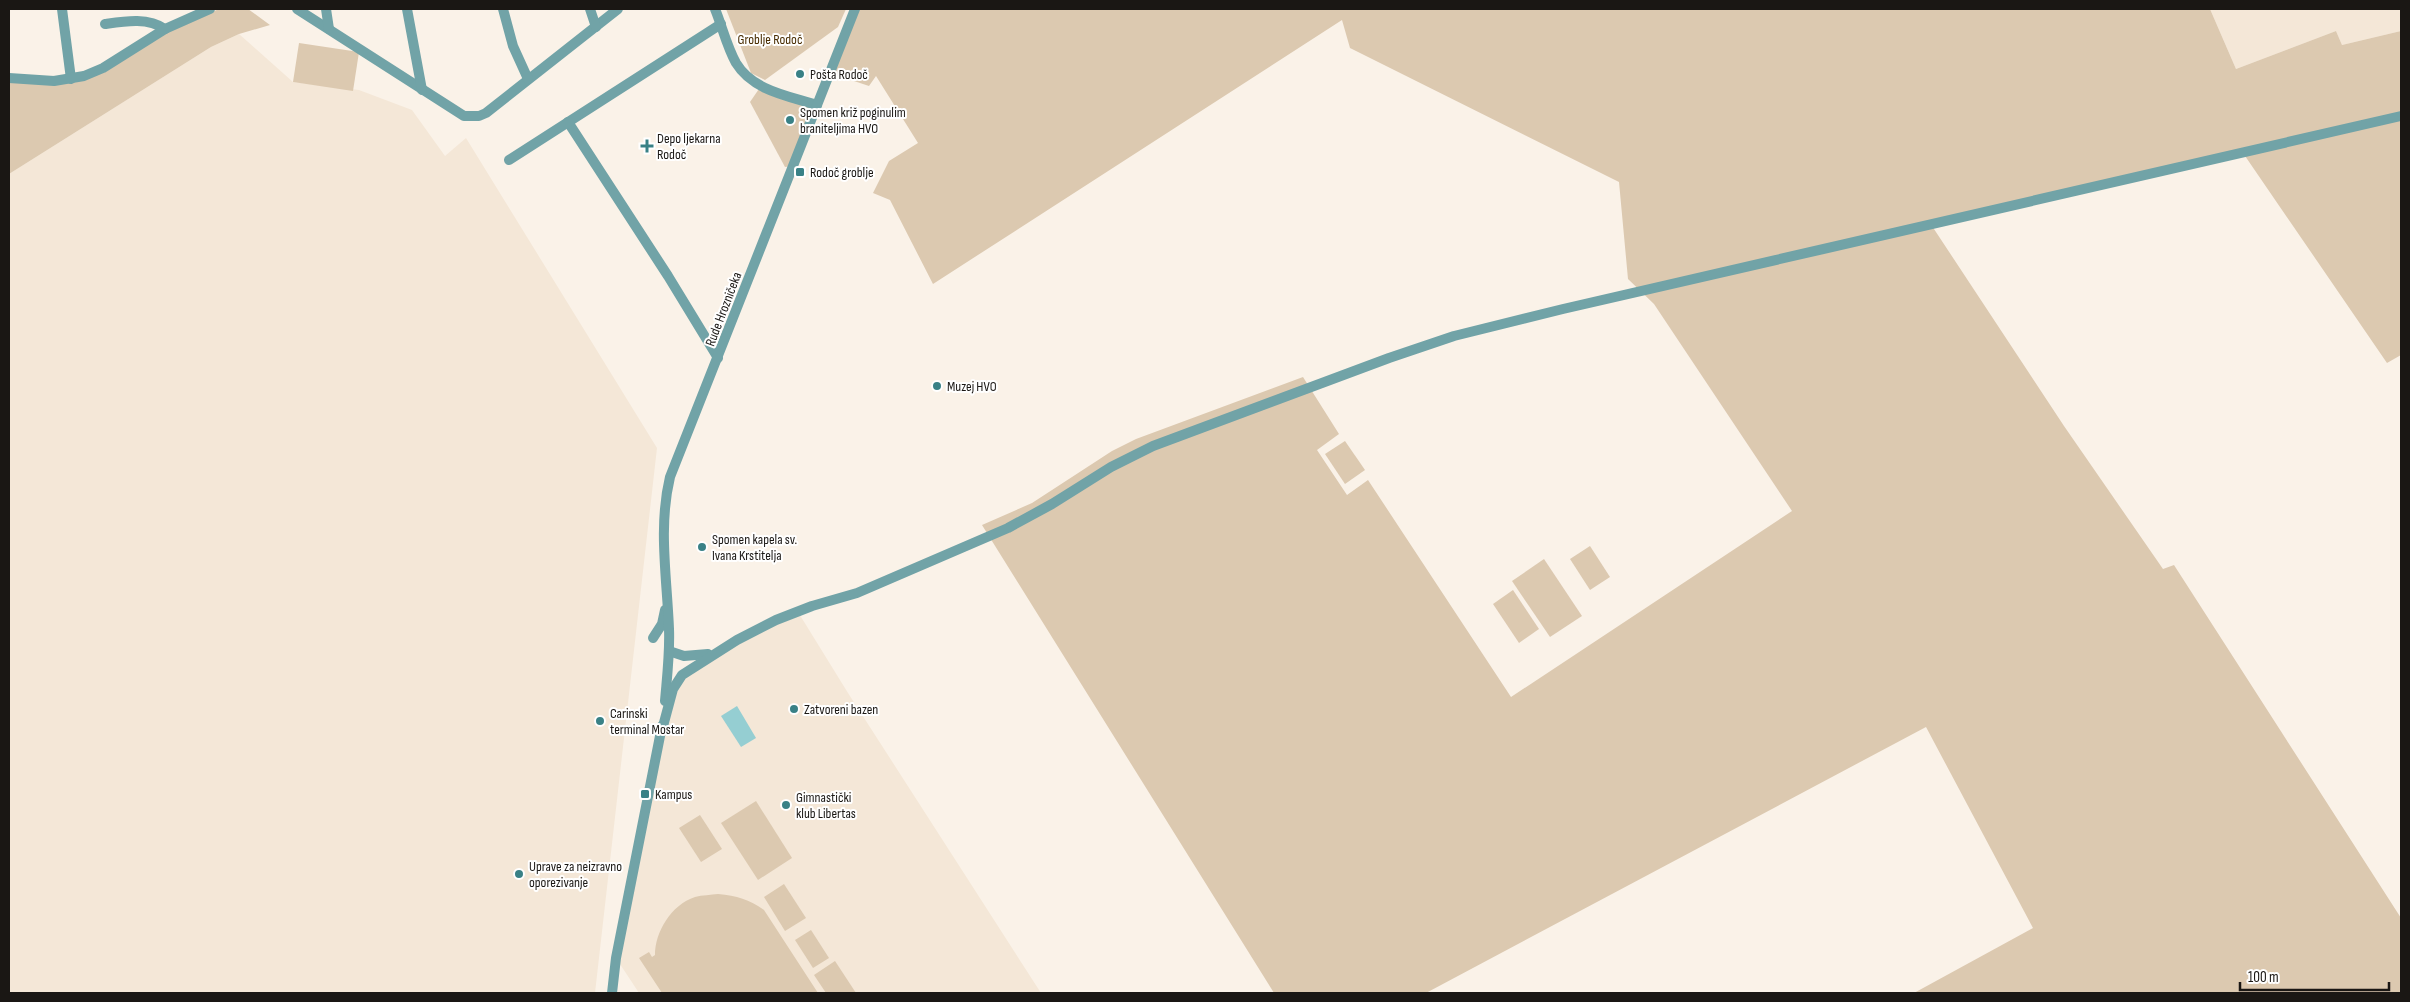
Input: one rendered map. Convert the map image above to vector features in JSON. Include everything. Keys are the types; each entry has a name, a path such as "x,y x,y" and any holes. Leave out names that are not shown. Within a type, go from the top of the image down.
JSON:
{"street":[{"path":"62,9 71,80"},
{"path":"9,78 54,81 71,80 84,76 102,68 165,30 210,9"},
{"path":"297,9 422,90 464,116 471,117 486,113 618,9"},
{"path":"326,9 329,29"},
{"path":"407,9 422,90"},
{"path":"503,9 513,46 528,79"},
{"path":"590,9 596,27"},
{"path":"715,9 736,63 749,79 767,89 817,106"},
{"name":"Rude Hrozničeka","path":"662,730 670,651 664,555 665,498 670,477 855,9"},
{"path":"105,24 128,20 143,21 156,23 165,30"},
{"path":"509,160 722,24"},
{"path":"612,993 616,958 662,730 673,689 682,675 691,668 776,620 891,579 1008,528 1052,504 1111,467 1153,446 1331,378 1454,336 2401,116"},
{"path":"568,122 664,270 718,358"},
{"path":"653,638 664,617 667,596"},
{"path":"670,651 684,656 716,653"},
{"path":"669,664 676,668 691,668"}],"shaded area":[{"path":"2210,9 2401,9 2401,31 2342,45 2336,31 2236,69"},
{"path":"239,34 293,82 359,90 412,110 445,156 466,138 657,448 595,993 9,993 9,174 211,47"},
{"path":"798,612 1041,993 639,993 616,958 661,737 682,675"}],"green space":[{"path":"219,9 248,9 270,25 239,34 211,47 9,174 9,81 63,83 164,33"},
{"name":"Groblje Rodoč","path":"726,9 846,9 838,27 765,80 751,73"},
{"path":"855,9 2210,9 2236,69 2336,31 2342,45 2401,31 2401,355 2387,363 2243,153 1932,226 2064,426 2163,569 2174,565 2401,918 2401,993 1914,993 2033,928 1926,727 1426,993 1274,993 982,525 1032,503 1112,451 1136,439 1303,377 1339,434 1317,450 1347,495 1368,480 1511,697 1792,511 1654,304 1628,279 1619,182 1350,48 1342,20 933,284 890,200 873,193 889,161 918,143 876,76 869,86 830,73"},
{"path":"299,43 359,52 353,91 293,82"},
{"path":"761,86 817,105 793,166 785,167 750,102"},
{"path":"1345,441 1365,470 1345,484 1325,454"},
{"path":"1590,546 1610,577 1590,590 1570,559"},
{"path":"1544,559 1582,616 1550,637 1512,581"},
{"path":"1513,590 1539,629 1519,643 1493,604"},
{"path":"756,801 792,858 758,880 721,823"},
{"path":"700,815 722,849 701,862 679,828"},
{"path":"784,884 806,918 785,931 764,897"},
{"path":"718,894 742,899 764,910 818,993 662,993 639,958 649,952 652,957 655,955 661,929 666,920 679,906 695,897"},
{"path":"811,930 829,958 813,968 795,940"},
{"path":"835,961 856,993 826,993 814,975"}],"water":[{"path":"737,706 756,738 741,747 721,716"}],"place":[{"name":"Pošta Rodoč","path":"800,74"},
{"name":"Spomen križ poginulim braniteljima HVO","path":"790,120"},
{"name":"Depo ljekarna Rodoč","path":"647,146"},
{"name":"Rodoč groblje","path":"800,172"},
{"name":"Muzej HVO","path":"937,386"},
{"name":"Spomen kapela sv. Ivana Krstitelja","path":"702,547"},
{"name":"Zatvoreni bazen","path":"794,709"},
{"name":"Carinski terminal Mostar","path":"600,721"},
{"name":"Kampus","path":"645,794"},
{"name":"Gimnastički klub Libertas","path":"786,805"},
{"name":"Uprave za neizravno oporezivanje","path":"519,874"}]}
